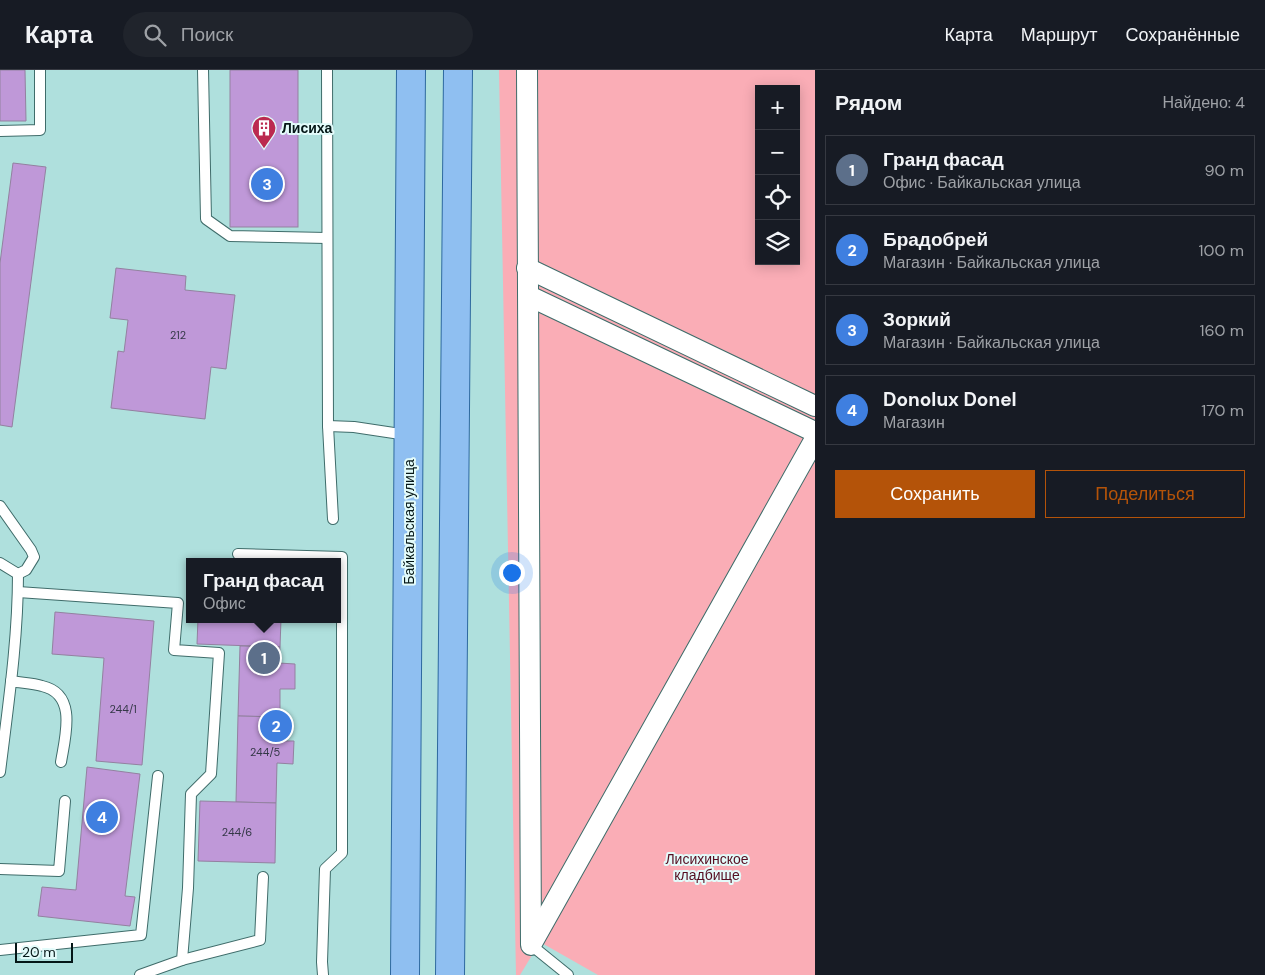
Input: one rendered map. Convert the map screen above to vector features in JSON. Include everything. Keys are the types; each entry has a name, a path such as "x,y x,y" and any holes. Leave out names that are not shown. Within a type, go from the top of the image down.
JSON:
{"main road":[{"name":"Байкальская улица","path":"405,975 411,70"},
{"path":"450,975 458,70"}],"street":[{"path":"527,70 531,945"},
{"path":"527,268 815,406"},
{"path":"529,296 815,432"},
{"path":"531,945 815,439"}],"lane":[{"path":"0,131 40,130 40,70"},
{"path":"203,70 206,220 230,236 327,238"},
{"path":"327,70 328,426 333,519"},
{"path":"328,426 408,435"},
{"path":"0,506 34,557 26,570 18,574"},
{"path":"238,554 342,557 342,853 325,869 322,962 324,975"},
{"path":"0,563 18,574"},
{"path":"0,772 11,681 18,574"},
{"path":"18,592 178,603 174,650 219,653 211,774 191,794 188,888 182,960"},
{"path":"11,681 44,686 62,699 66,710 67,722 61,762"},
{"path":"0,950 141,935 158,776"},
{"path":"0,869 59,871 65,801"},
{"path":"140,975 182,960 260,940 263,877"},
{"path":"531,945 568,975"}],"green space":[{"name":"Лисихинское кладбище","path":"499,70 815,70 815,975 598,975 540,942 520,975 516,975"}],"building":[{"path":"0,70 25,70 26,121 0,121"},
{"name":"Лисиха","path":"230,70 298,70 298,227 230,227"},
{"path":"13,163 46,167 12,427 0,425 0,263"},
{"path":"116,268 186,276 185,290 235,295 226,369 211,367 205,419 111,408 118,351 124,352 128,320 110,318"},
{"path":"55,612 154,621 142,765 96,761 104,658 52,654"},
{"path":"198,623 281,623 280,647 197,644"},
{"path":"240,646 280,647 279,663 295,664 295,689 280,689 280,717 238,716"},
{"path":"238,716 280,717 279,741 294,741 293,764 277,763 276,803 236,802"},
{"path":"87,767 140,774 125,896 135,897 130,926 38,916 42,887 76,890"},
{"path":"200,801 276,803 275,863 198,861"}],"place":[{"name":"Лисиха","path":"264,149"},
{"name":"Зоркий","path":"267,184"},
{"name":"Гранд фасад","path":"264,658"},
{"name":"Брадобрей","path":"276,726"},
{"name":"Donolux Donel","path":"102,817"}]}
